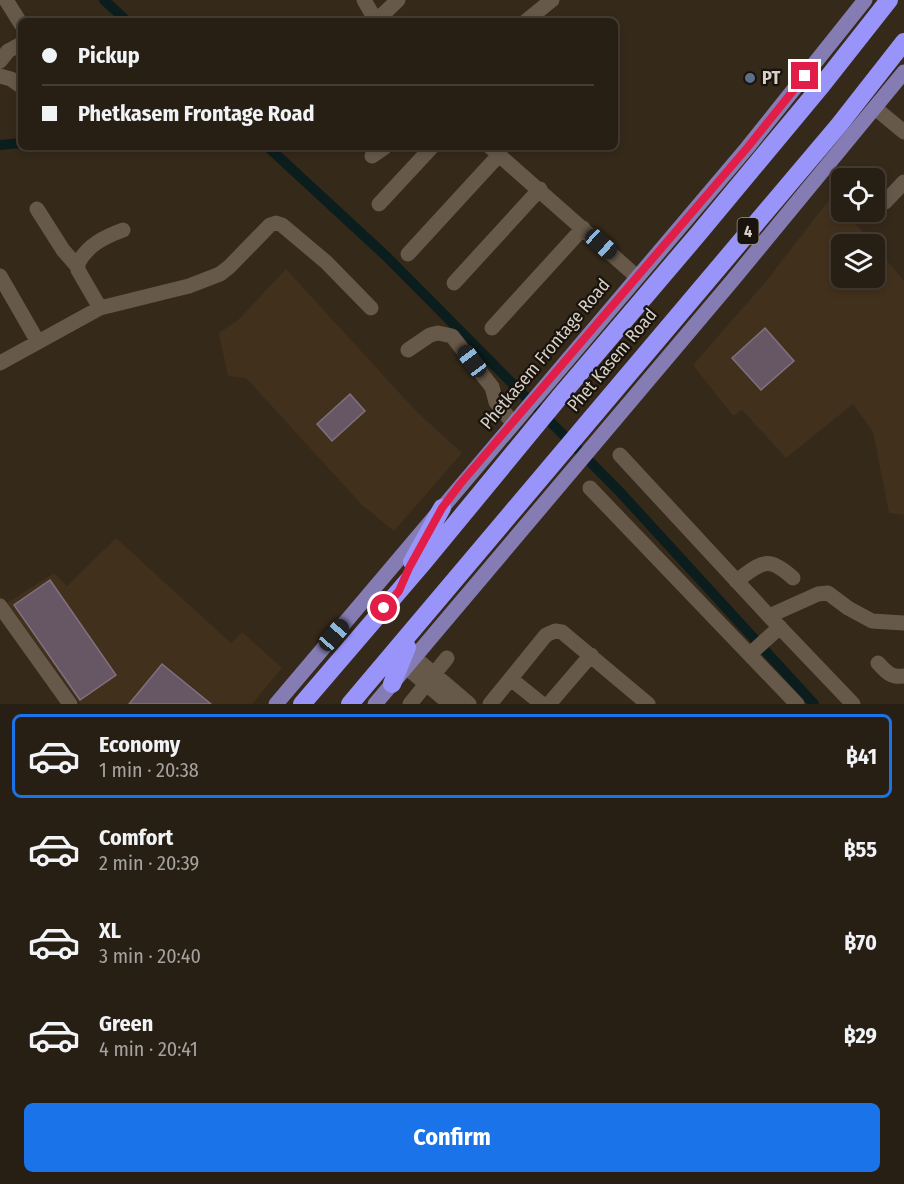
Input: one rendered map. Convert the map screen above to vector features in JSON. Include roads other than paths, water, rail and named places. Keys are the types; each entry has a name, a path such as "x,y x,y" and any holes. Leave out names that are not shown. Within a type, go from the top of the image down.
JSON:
{"highway":[{"name":"Phet Kasem Road","path":"302,704 786,129 889,0"},
{"name":"Phet Kasem Road","path":"350,704 839,125 904,42"},
{"path":"869,87 904,60"},
{"path":"399,591 442,508"},
{"path":"392,684 401,657 418,624"}],"main road":[{"name":"Phetkasem Frontage Road","path":"276,704 636,276 747,148 865,0"},
{"name":"4","path":"375,704 604,434 904,72"}],"street":[{"path":"6,0 18,19"},
{"path":"364,0 374,18"},
{"path":"379,18 398,0"},
{"path":"530,18 552,0"},
{"path":"0,61 8,51 18,46"},
{"path":"0,76 18,84"},
{"path":"875,108 904,132"},
{"path":"372,156 381,150"},
{"path":"379,204 429,150"},
{"path":"408,254 495,151 636,276"},
{"path":"885,202 904,182"},
{"path":"454,283 540,189"},
{"path":"37,209 63,250 77,266 100,308"},
{"path":"0,363 100,308 189,286 220,274 270,225 276,223 282,225 326,262 371,308"},
{"path":"492,328 583,228"},
{"path":"77,266 92,245 123,230"},
{"path":"0,276 38,342"},
{"path":"408,350 430,335 438,333 452,336 492,387 496,402 514,421"},
{"path":"620,454 769,616 776,631 853,704"},
{"path":"590,488 753,652 797,704"},
{"path":"736,581 770,562 781,567 793,578"},
{"path":"769,616 818,594 828,593 848,608 872,621 904,623"},
{"path":"0,606 70,704"},
{"path":"490,704 546,635 555,631 562,632 648,704"},
{"path":"753,652 776,631"},
{"path":"549,704 591,655"},
{"path":"410,704 447,658"},
{"path":"410,662 430,680 450,704"},
{"path":"878,663 888,674 904,676"},
{"path":"512,679 542,704"},
{"path":"430,680 469,704"}],"waterway":[{"path":"104,0 124,18"},
{"path":"0,145 18,143"},
{"path":"271,150 387,257 619,491 814,704"}],"place":[{"name":"PT","path":"750,78"}]}
